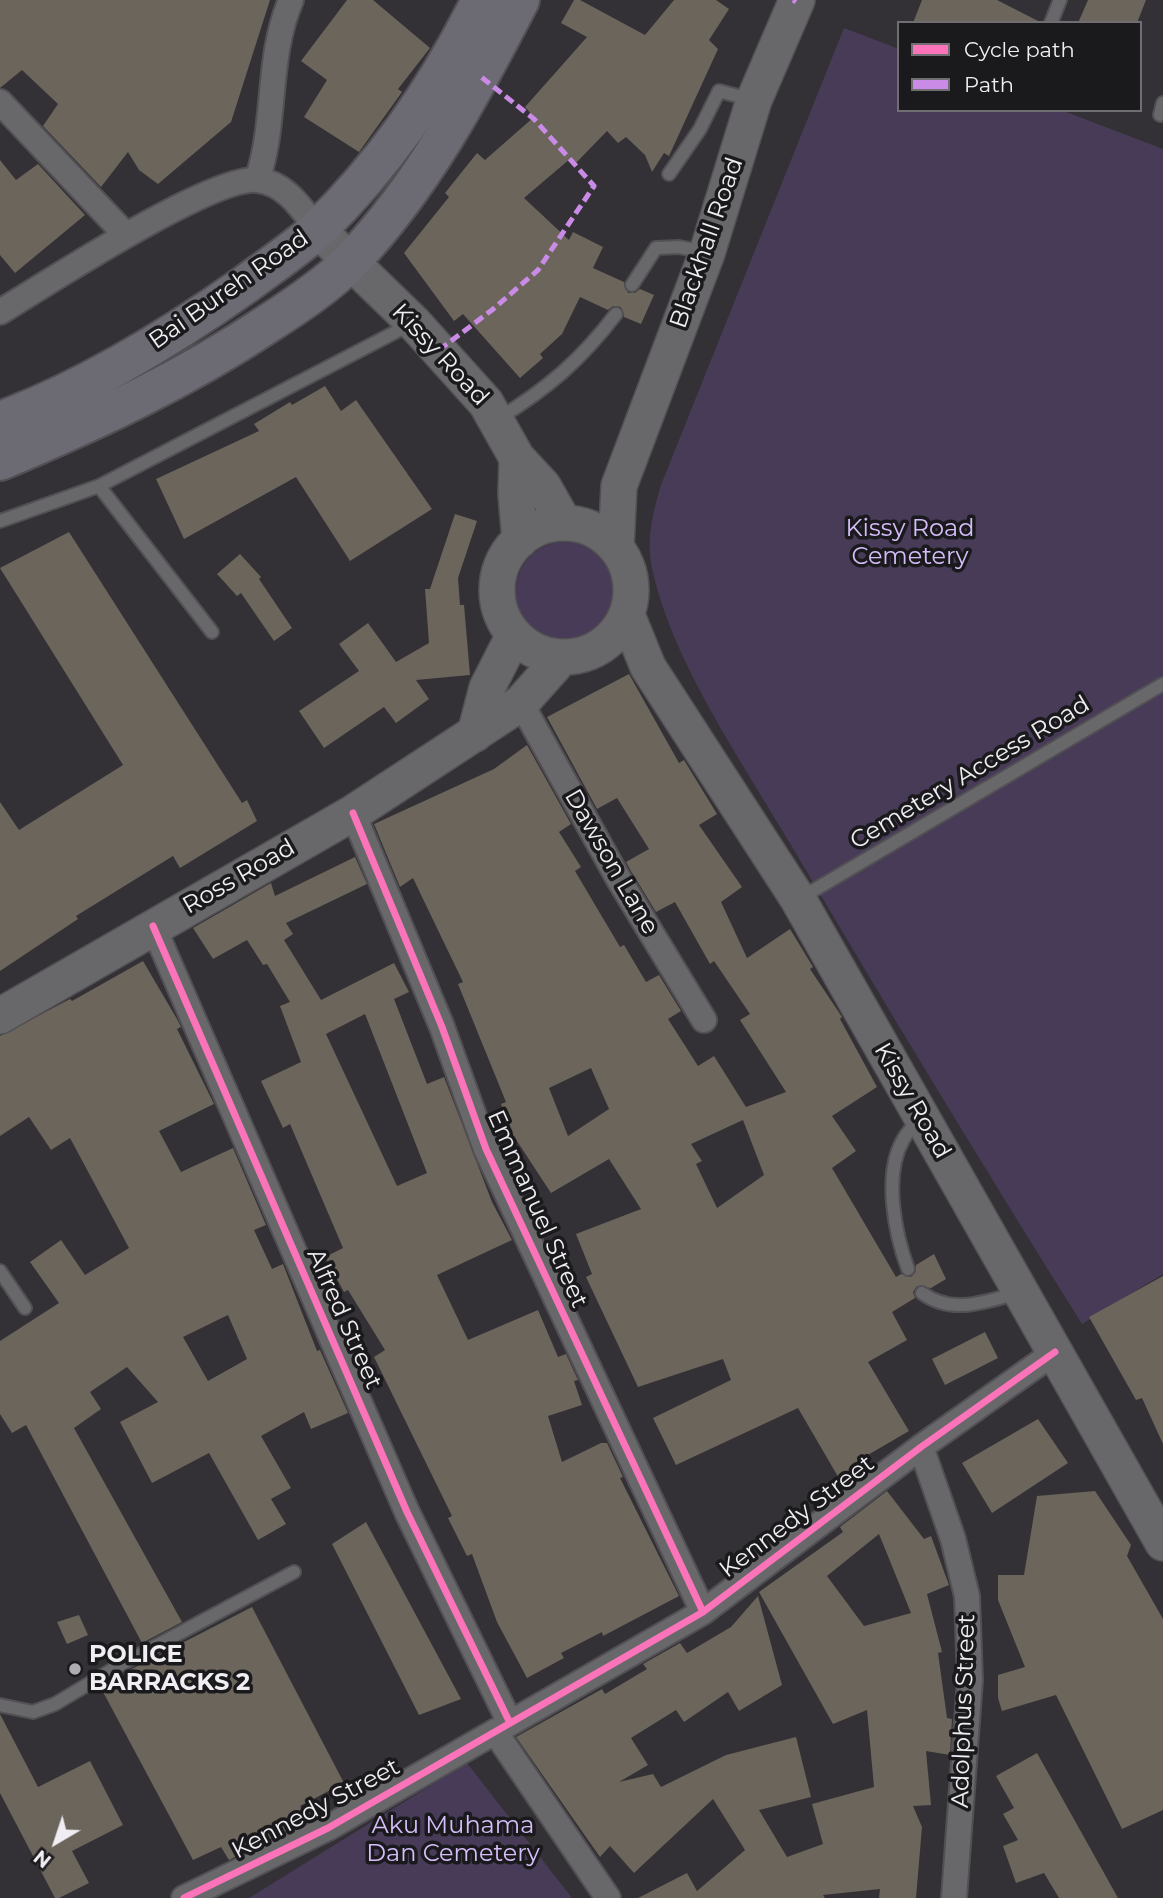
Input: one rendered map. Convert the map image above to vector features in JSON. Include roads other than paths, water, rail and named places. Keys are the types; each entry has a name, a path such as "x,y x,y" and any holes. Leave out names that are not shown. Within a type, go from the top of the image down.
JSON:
{"highway":[{"name":"Bai Bureh Road","path":"0,421 40,406 132,357 208,311 317,229 372,169 412,116 460,44 481,0"},
{"path":"0,461 74,430 224,354 293,308 349,263 410,189 448,135 520,0"}],"main road":[{"name":"Blackhall Road","path":"616,547 619,486 707,253 754,100 797,0"},
{"name":"Kissy Road","path":"317,229 349,263 414,323 497,419 517,458 543,486 571,524"},
{"name":"Kissy Road","path":"517,458 516,494 520,540"},
{"name":"Blackhall Road","path":"571,524 619,486"},
{"path":"571,524 599,533 616,547 630,580 631,598 627,615 616,633 600,648 582,655 562,657 535,651 513,635 499,608 498,578 510,551 520,540 548,525 571,524"},
{"name":"Kissy Road","path":"627,615 648,667 798,899 1163,1543"},
{"path":"475,734 487,688 513,635"},
{"path":"600,648 619,652 648,667"},
{"name":"Ross Road","path":"0,1016 353,813 521,703 562,657"}],"street":[{"path":"257,180 266,156 274,59 291,0"},
{"path":"0,102 126,235"},
{"path":"0,312 126,235 226,187 257,180 294,196 317,229"},
{"name":"Dawson Lane","path":"521,703 618,878 704,1020"},
{"name":"Emmanuel Street","path":"353,813 442,1027 486,1149 703,1612"},
{"name":"Alfred Street","path":"153,926 503,1728 608,1898"},
{"name":"Kennedy Street","path":"184,1898 328,1828 703,1612 921,1447 1055,1352"},
{"name":"Adolphus Street","path":"921,1447 953,1539 967,1595 970,1680 954,1898"}],"lane":[{"path":"1052,21 1060,0"},
{"path":"668,174 700,129 719,91 754,100"},
{"path":"632,285 656,248 679,247 707,253"},
{"path":"497,419 543,391 580,357 616,313"},
{"path":"0,521 99,486 414,323"},
{"path":"99,486 212,632"},
{"name":"Cemetery Access Road","path":"798,899 1163,684"},
{"path":"908,1269 895,1234 894,1174 902,1141 921,1117"},
{"path":"0,1271 25,1308"},
{"path":"922,1293 948,1305 971,1306 1021,1292"},
{"path":"0,1705 33,1712 55,1704 120,1665 294,1572"}],"place":[{"name":"POLICE BARRACKS 2","path":"75,1669"}],"park label":[{"name":"Kissy Road Cemetery","path":"910,543"},
{"name":"Aku Muhama Dan Cemetery","path":"453,1840"}]}
